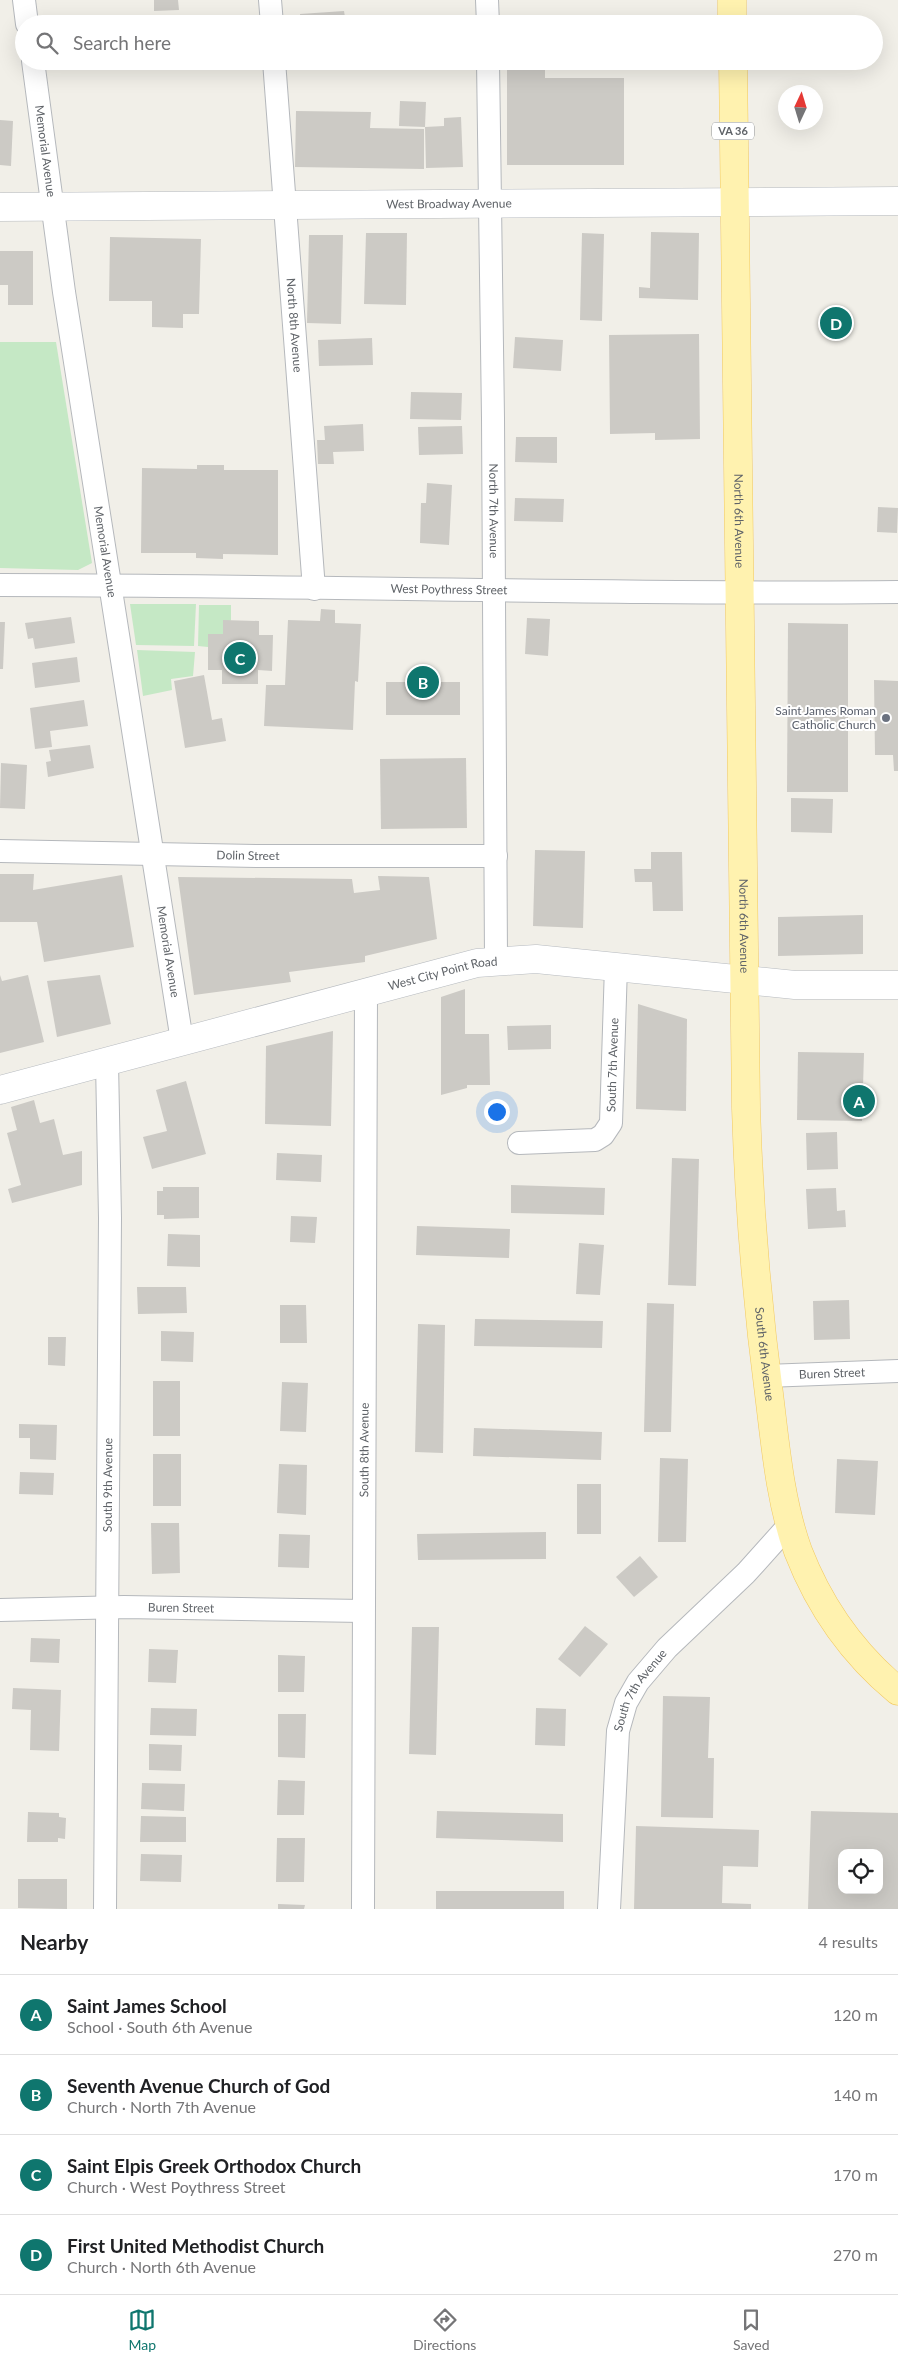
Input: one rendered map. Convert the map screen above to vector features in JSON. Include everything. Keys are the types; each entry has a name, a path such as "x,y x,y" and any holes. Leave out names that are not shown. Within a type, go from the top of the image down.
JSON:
{"main road":[{"path":"732,0 732,15"},
{"name":"North 6th Avenue","path":"732,70 741,592 744,980"},
{"name":"South 6th Avenue","path":"744,980 749,1205 766,1376 779,1471 790,1524 815,1589 836,1624 861,1656 898,1691"}],"street":[{"path":"24,0 26,15"},
{"path":"270,0 271,15"},
{"path":"487,0 488,15"},
{"name":"Memorial Avenue","path":"34,70 64,292 182,1042"},
{"name":"North 8th Avenue","path":"275,70 314,588"},
{"name":"North 7th Avenue","path":"488,70 496,960"},
{"name":"West Broadway Avenue","path":"0,207 734,200 898,201"},
{"name":"West Poythress Street","path":"0,585 494,591 898,592"},
{"name":"Dolin Street","path":"0,851 258,856 496,856"},
{"name":"West City Point Road","path":"0,1090 477,963 496,960 536,959 795,985 898,985"},
{"name":"South 7th Avenue","path":"519,1144 595,1140 603,1135 611,1123 616,966"},
{"name":"South 8th Avenue","path":"363,1909 366,993"},
{"name":"South 9th Avenue","path":"105,1909 110,1218 107,1062"},
{"name":"Buren Street","path":"766,1376 898,1371"},
{"name":"South 7th Avenue","path":"609,1909 618,1731 626,1703 638,1682 667,1648 746,1573 790,1524"},
{"name":"Buren Street","path":"0,1610 107,1608 363,1611"}],"green space":[{"path":"0,342 56,342 92,563 78,570 0,568"},
{"path":"130,604 196,604 194,646 136,645"},
{"path":"199,605 231,605 231,620 223,634 208,634 208,647 198,646"},
{"path":"137,650 195,652 193,676 171,679 172,690 143,696"}],"building":[{"path":"154,0 178,0 179,10 154,11"},
{"path":"344,11 345,15 300,15"},
{"path":"507,70 545,70 545,78 624,78 624,165 507,165"},
{"path":"400,101 426,102 425,127 399,126"},
{"path":"296,111 371,112 370,128 424,129 424,169 295,167"},
{"path":"461,117 463,167 426,168 425,127 444,126 444,118"},
{"path":"0,120 13,121 11,166 0,165"},
{"path":"651,232 699,233 698,300 639,298 639,287 650,288"},
{"path":"366,233 407,233 406,305 364,304"},
{"path":"582,233 604,234 602,321 580,320"},
{"path":"309,235 343,235 341,324 307,323"},
{"path":"110,237 201,239 199,314 183,314 183,328 152,327 152,301 109,301"},
{"path":"0,251 33,251 33,305 8,305 8,285 0,285"},
{"path":"699,334 700,439 655,440 655,433 610,434 609,335"},
{"path":"515,337 563,340 561,371 513,368"},
{"path":"372,338 373,365 319,366 318,340"},
{"path":"411,392 462,393 461,420 410,419"},
{"path":"363,424 364,451 333,452 334,464 318,464 317,440 325,440 324,426"},
{"path":"462,426 463,454 419,455 418,427"},
{"path":"516,437 557,437 557,463 515,462"},
{"path":"197,465 224,465 224,470 278,470 278,555 223,554 223,559 196,558 196,553 141,553 142,468 197,469"},
{"path":"427,483 452,485 449,545 420,543 421,503 426,503"},
{"path":"515,498 564,499 563,522 514,521"},
{"path":"878,507 898,508 897,533 877,532"},
{"path":"321,609 335,610 335,623 361,624 358,682 355,681 353,730 264,726 266,685 285,685 288,620 320,621"},
{"path":"71,617 75,643 35,649 33,638 28,639 25,623"},
{"path":"527,618 550,619 548,656 525,654"},
{"path":"223,620 259,621 259,635 273,635 272,671 258,670 258,684 222,684 222,670 208,670 208,634 223,634"},
{"path":"0,622 5,622 3,669 0,669"},
{"path":"788,623 848,624 848,792 787,792"},
{"path":"77,657 80,682 35,688 32,663"},
{"path":"204,675 212,720 222,718 226,741 185,748 174,681"},
{"name":"Saint James Roman Catholic Church","path":"874,680 898,681 898,771 894,771 893,755 875,755"},
{"path":"386,682 460,682 460,715 386,715"},
{"path":"84,700 88,726 50,731 52,747 35,749 30,708"},
{"path":"90,745 94,768 48,777 46,762 51,761 49,750"},
{"path":"466,758 467,828 381,829 380,759"},
{"path":"1,763 27,765 25,809 0,808"},
{"path":"791,798 833,799 832,833 791,832"},
{"path":"535,850 585,851 583,928 533,926"},
{"path":"651,852 682,852 683,911 653,911 652,882 635,882 634,869 651,869"},
{"path":"0,874 34,874 33,890 122,875 134,947 44,962 37,922 0,922"},
{"path":"378,876 429,877 437,939 365,956 365,962 289,972 291,982 194,995 178,877 352,879 354,893 380,890"},
{"path":"863,915 863,954 778,956 778,917"},
{"path":"0,975 2,981 28,975 44,1042 0,1053"},
{"path":"100,975 111,1024 57,1037 47,981"},
{"path":"465,989 465,1034 489,1034 490,1085 467,1085 467,1088 441,1095 441,997"},
{"path":"638,1004 687,1019 686,1111 636,1109"},
{"path":"551,1025 551,1049 508,1050 507,1026"},
{"path":"333,1031 331,1126 265,1124 266,1046"},
{"path":"798,1052 864,1053 862,1121 797,1120"},
{"path":"186,1081 206,1154 152,1169 143,1137 167,1131 156,1090"},
{"path":"34,1100 40,1123 54,1119 63,1155 82,1151 82,1185 12,1203 8,1189 21,1185 7,1133 17,1130 11,1107"},
{"path":"837,1132 838,1169 807,1170 806,1133"},
{"path":"277,1153 322,1155 321,1182 276,1180"},
{"path":"672,1158 699,1159 696,1286 668,1285"},
{"path":"511,1185 605,1188 604,1215 511,1213"},
{"path":"163,1187 199,1187 199,1218 164,1219 164,1215 157,1215 157,1191 163,1191"},
{"path":"836,1188 837,1211 845,1210 846,1227 808,1229 806,1189"},
{"path":"291,1216 317,1217 315,1243 290,1242"},
{"path":"417,1226 510,1229 509,1258 416,1255"},
{"path":"168,1234 200,1235 200,1267 167,1266"},
{"path":"579,1243 604,1245 600,1295 576,1294"},
{"path":"137,1287 186,1287 187,1313 138,1314"},
{"path":"849,1300 850,1339 814,1340 813,1301"},
{"path":"647,1303 674,1304 671,1432 644,1432"},
{"path":"280,1305 306,1305 307,1343 280,1343"},
{"path":"475,1319 603,1321 602,1348 474,1346"},
{"path":"418,1324 445,1325 443,1453 415,1452"},
{"path":"161,1331 194,1332 193,1362 161,1361"},
{"path":"48,1337 66,1337 65,1366 48,1365"},
{"path":"153,1381 180,1381 180,1436 153,1436"},
{"path":"282,1382 308,1383 306,1432 280,1431"},
{"path":"19,1424 57,1425 56,1460 30,1459 30,1438 19,1438"},
{"path":"474,1428 602,1432 601,1460 473,1456"},
{"path":"153,1454 181,1454 181,1506 153,1506"},
{"path":"660,1458 688,1459 686,1542 658,1542"},
{"path":"837,1459 878,1461 875,1515 835,1513"},
{"path":"279,1464 307,1465 306,1515 277,1513"},
{"path":"20,1472 54,1473 53,1495 19,1494"},
{"path":"577,1484 601,1484 601,1534 577,1534"},
{"path":"151,1523 179,1523 180,1573 152,1574"},
{"path":"546,1532 546,1559 418,1560 417,1534"},
{"path":"279,1534 310,1535 309,1568 278,1567"},
{"path":"640,1556 658,1577 634,1597 616,1577"},
{"path":"585,1626 608,1644 580,1677 558,1659"},
{"path":"412,1627 439,1627 436,1755 409,1754"},
{"path":"31,1638 60,1639 59,1663 30,1662"},
{"path":"149,1649 178,1650 176,1683 148,1682"},
{"path":"278,1655 305,1656 304,1692 278,1692"},
{"path":"13,1688 61,1690 59,1751 30,1750 31,1710 12,1709"},
{"path":"663,1696 710,1697 708,1758 714,1758 713,1818 661,1817"},
{"path":"151,1708 197,1709 196,1736 150,1735"},
{"path":"536,1708 566,1709 565,1746 535,1745"},
{"path":"278,1714 306,1714 305,1758 278,1757"},
{"path":"149,1744 182,1745 181,1771 149,1770"},
{"path":"278,1780 305,1781 304,1815 277,1815"},
{"path":"142,1783 185,1784 184,1811 141,1809"},
{"path":"437,1811 563,1814 563,1842 436,1838"},
{"path":"811,1811 898,1813 898,1909 808,1909"},
{"path":"28,1812 59,1813 59,1817 66,1818 65,1839 58,1838 58,1842 27,1842"},
{"path":"141,1816 186,1817 186,1842 140,1842"},
{"path":"636,1826 759,1830 758,1867 723,1866 722,1903 751,1904 751,1909 634,1909"},
{"path":"277,1838 305,1838 304,1882 276,1882"},
{"path":"141,1854 182,1855 181,1882 140,1881"},
{"path":"18,1879 67,1879 67,1909 18,1908"},
{"path":"436,1891 564,1891 564,1909 436,1909"},
{"path":"278,1904 305,1905 304,1909 278,1909"}],"place":[{"name":"First United Methodist Church","path":"836,323"},
{"name":"Saint Elpis Greek Orthodox Church","path":"240,658"},
{"name":"Seventh Avenue Church of God","path":"423,682"},
{"name":"Saint James Roman Catholic Church","path":"886,718"},
{"name":"Saint James School","path":"859,1101"}]}
